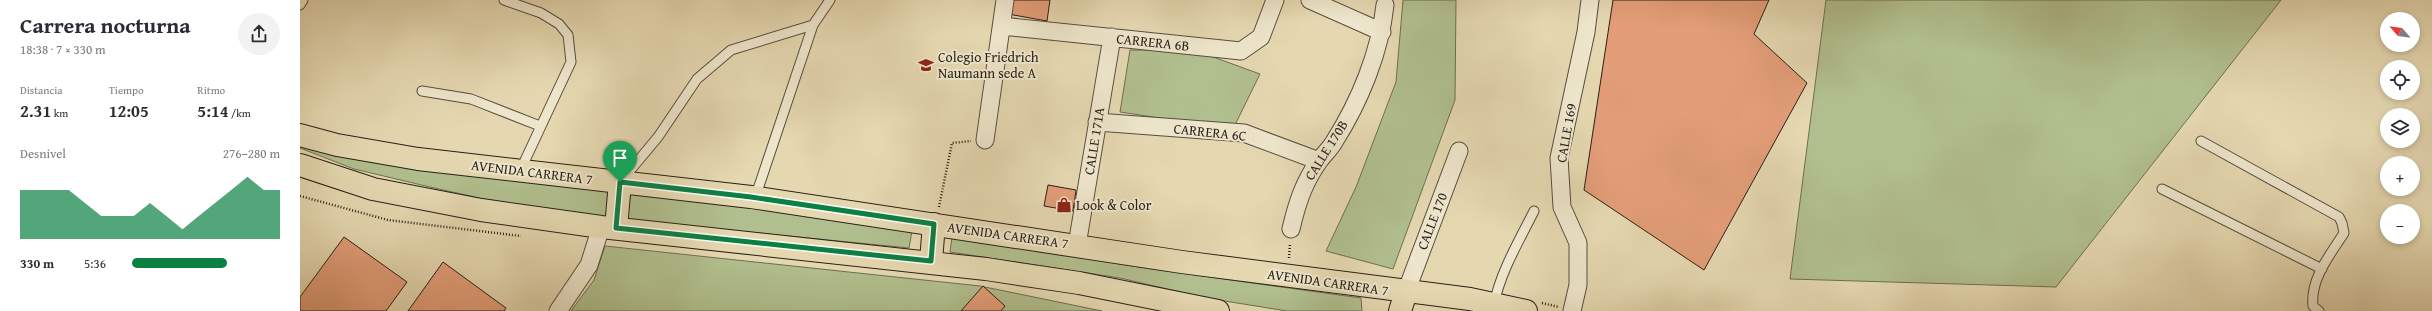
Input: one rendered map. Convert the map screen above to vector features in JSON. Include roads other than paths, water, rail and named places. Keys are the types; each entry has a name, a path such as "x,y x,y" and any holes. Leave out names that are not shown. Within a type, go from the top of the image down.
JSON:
{"main road":[{"name":"AVENIDA CARRERA 7","path":"300,135 377,153 520,171 936,218 1077,245 1182,262 1287,276 1403,302 1494,304 1526,311"},
{"path":"300,165 344,181 425,200 608,227 931,261 1079,283 1218,311"},
{"path":"608,227 620,182"},
{"path":"931,261 936,218"}],"street":[{"path":"985,140 1005,0"},
{"name":"CARRERA 6B","path":"1002,26 1241,51 1261,37 1275,0"},
{"path":"1310,0 1382,32"},
{"name":"CALLE 169","path":"1572,311 1578,285 1578,243 1562,207 1559,158 1586,32 1590,0"},
{"name":"CALLE 170B","path":"1291,228 1300,194 1319,160 1334,143 1362,86 1382,32 1385,5"},
{"name":"CALLE 171A","path":"1077,245 1112,37"},
{"name":"CARRERA 6C","path":"1097,122 1244,133 1319,160"},
{"name":"CALLE 170","path":"1403,302 1459,151"},
{"path":"558,311 574,290 589,265 608,227"}],"lane":[{"path":"300,5 303,0"},
{"path":"504,0 541,13 560,24 568,35 571,62 520,171"},
{"path":"755,198 813,25 830,0"},
{"path":"620,182 631,171 658,136 697,79 731,50 813,25"},
{"path":"422,91 471,99 540,126"},
{"path":"2201,141 2338,217 2342,222 2344,233 2322,269 2312,292 2313,306 2319,311"},
{"path":"2162,189 2322,269"},
{"path":"1494,304 1497,291 1511,257 1534,211"}],"place":[{"name":"Colegio Friedrich Naumann sede A","path":"926,65"},
{"name":"Look & Color","path":"1064,205"}]}
